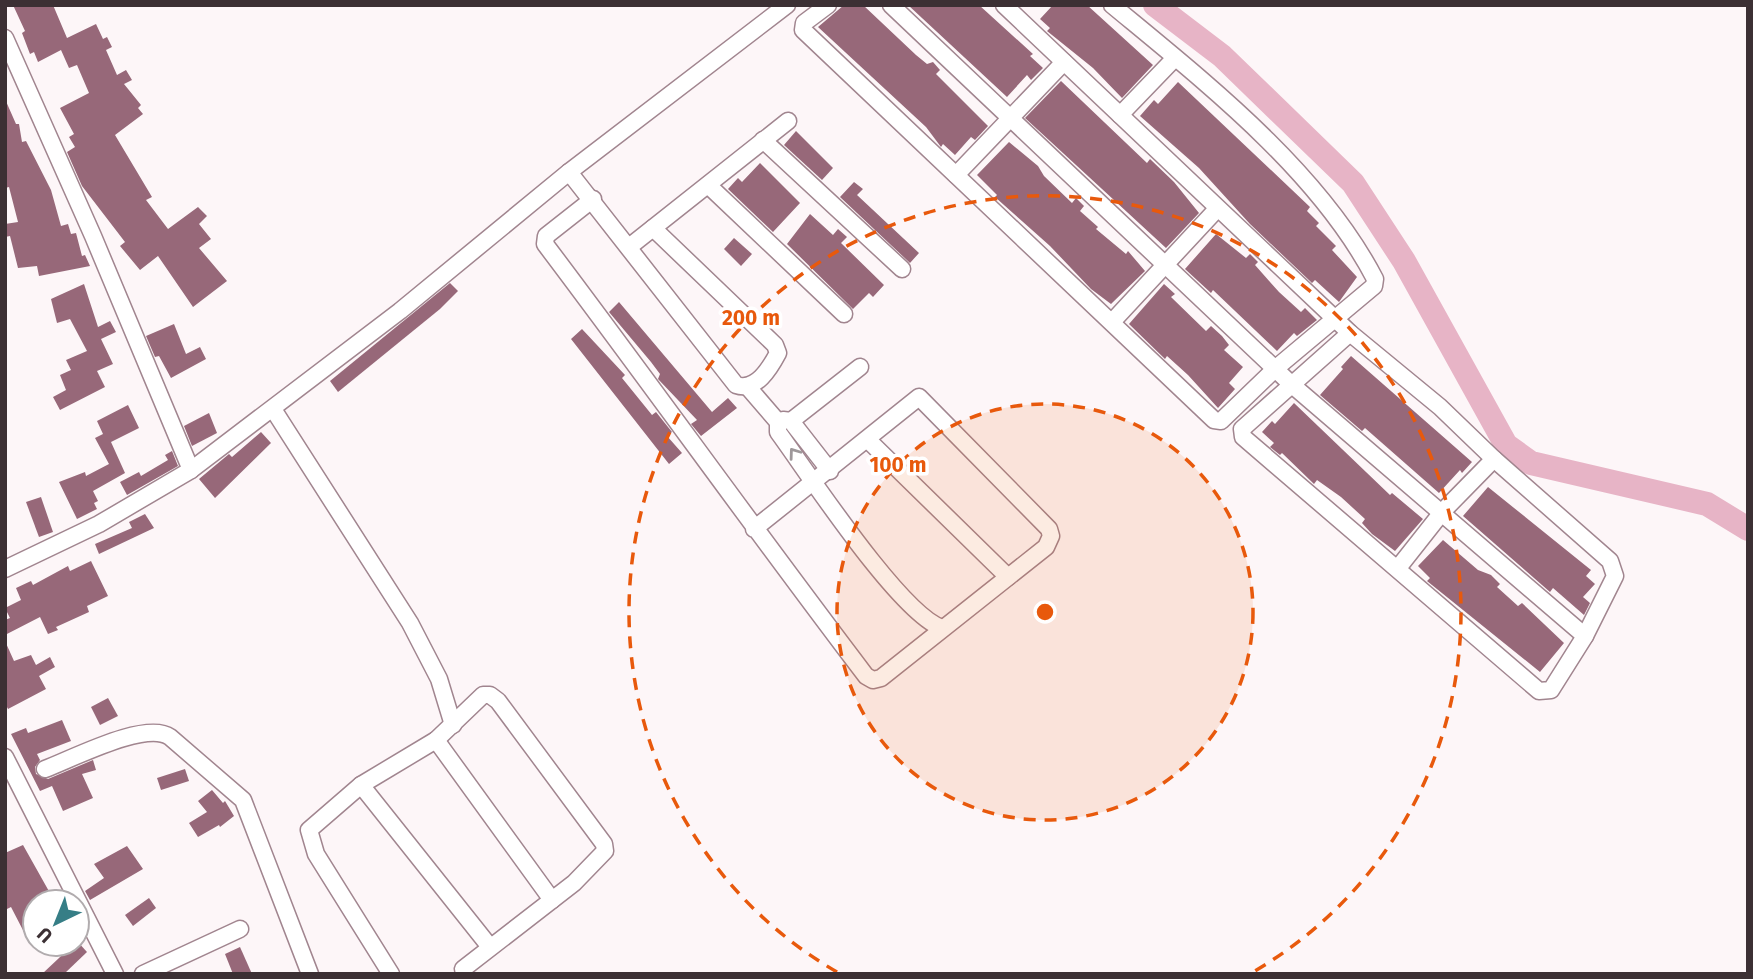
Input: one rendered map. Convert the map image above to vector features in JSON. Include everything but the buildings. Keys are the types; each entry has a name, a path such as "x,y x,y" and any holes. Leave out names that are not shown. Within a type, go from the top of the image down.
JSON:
{"street":[{"path":"5,569 99,524 191,470 400,311 569,172 787,5"},
{"path":"828,5 804,23 803,30 1218,421 1376,284 1355,243 1284,159 1112,5"},
{"path":"891,5 1291,384 1443,511 1585,636"},
{"path":"1016,9 1063,62 1217,209 1350,333 1440,407 1614,568 1615,576 1585,636 1551,690 1539,691 1243,438 1242,429 1350,333"},
{"path":"5,38 191,470"},
{"path":"1120,115 1174,59"},
{"path":"956,174 1063,62"},
{"path":"629,247 788,121"},
{"path":"763,140 902,269"},
{"path":"569,172 593,199 730,379 740,388 769,371 778,349 653,228"},
{"path":"708,185 844,314"},
{"path":"593,199 546,236 545,244 689,434 754,529 866,676 873,680 881,678 1046,547 1051,536 1049,529 923,398 915,398 830,471 754,529"},
{"path":"1112,321 1217,209"},
{"path":"860,367 784,422 778,432 886,576 928,622 942,628"},
{"path":"747,386 830,471"},
{"path":"273,409 410,623 439,679 453,725"},
{"path":"868,440 1008,577"},
{"path":"1398,568 1443,511 1494,459"},
{"path":"391,974 316,854 309,830 314,822 361,785 436,740 483,695 490,695 498,701 604,844 605,851 599,860 552,900 463,969"},
{"path":"45,769 140,733 163,732 170,737 243,800 310,974"},
{"path":"436,740 552,900"},
{"path":"6,763 115,974"},
{"path":"361,785 490,947"},
{"path":"143,974 240,929"}],"waterway":[{"path":"1155,5 1222,56 1353,183 1404,261 1506,445 1531,463 1707,504 1748,529"}]}
